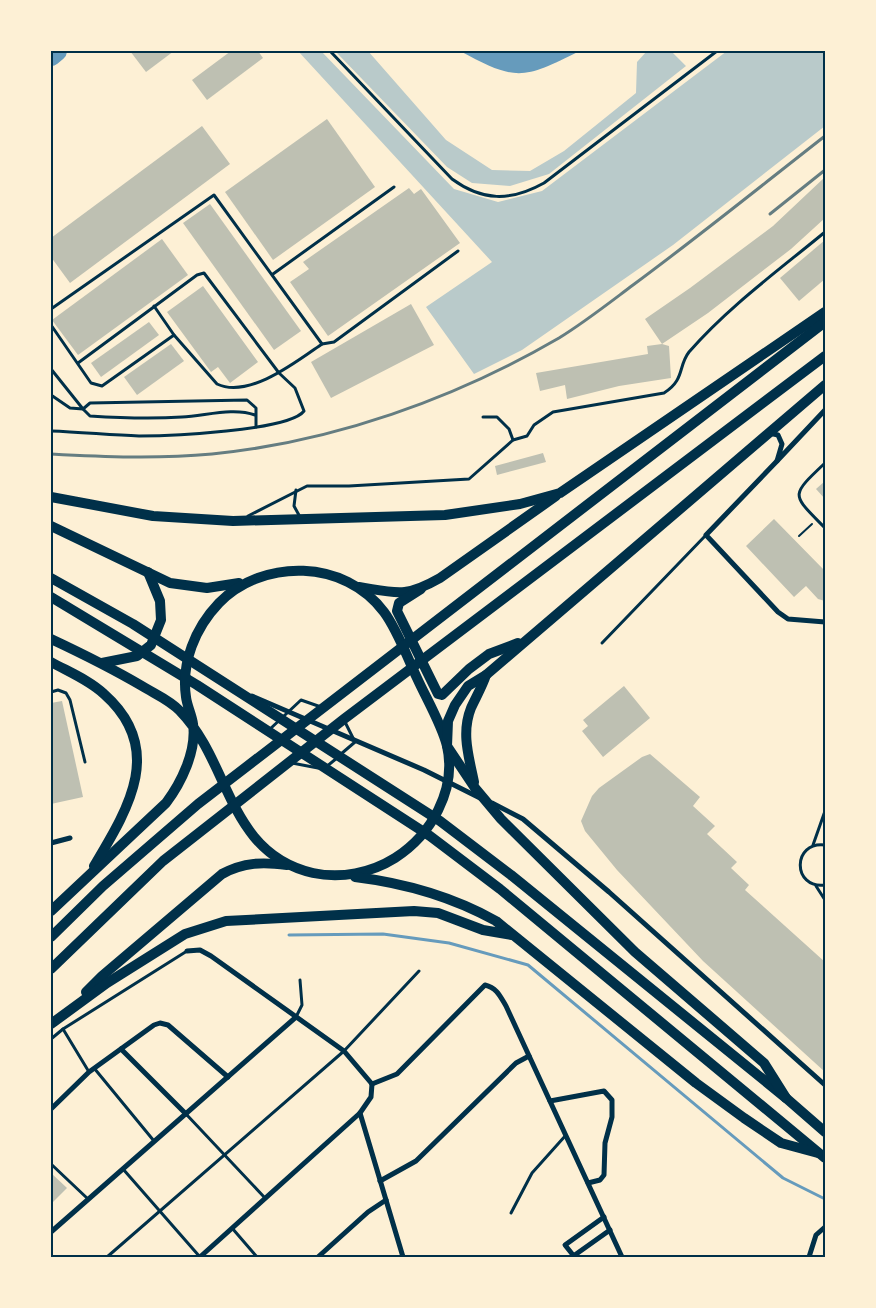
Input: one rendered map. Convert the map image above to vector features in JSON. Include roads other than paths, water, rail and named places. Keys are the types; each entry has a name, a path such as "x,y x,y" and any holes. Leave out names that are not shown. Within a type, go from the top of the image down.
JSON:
{"highway":[{"path":"526,641 488,654 469,669 442,696 436,690 399,617 398,604 455,568 560,493 825,312"},
{"path":"51,937 147,847 273,746 825,322"},
{"path":"51,969 163,861 344,719 825,356"},
{"path":"339,875 364,872 384,865 401,854 426,830 444,799 448,721 455,705 468,686 486,675 825,385"},
{"path":"52,497 153,516 233,521 445,515 511,506 560,493"},
{"path":"51,526 170,583 207,588 246,582 266,574 301,570 342,579 359,587 396,594 421,589"},
{"path":"102,663 137,656 151,644 161,620 161,610 160,601 148,572"},
{"path":"51,578 133,624 440,821 786,1098 825,1132"},
{"path":"246,582 232,592 210,613 192,644 184,669 186,698 194,726 252,835 269,851 291,866"},
{"path":"359,587 384,612 390,622 447,746 475,788 501,819 635,952 764,1062 786,1098"},
{"path":"51,598 189,680 430,836 500,889 803,1138 822,1156"},
{"path":"51,639 102,663 170,702 194,726"},
{"path":"51,662 104,694 123,716 136,746 137,773 132,795 88,876"},
{"path":"475,788 468,758 466,734 471,707 486,675"},
{"path":"51,911 166,803 178,786 189,759 194,726"},
{"path":"73,1006 102,976 222,874 237,866 255,862 291,866 315,874 387,881 459,902 496,921 680,1070 744,1118 782,1143 822,1156"},
{"path":"51,1024 73,1006 185,934 226,921 414,912 438,913 483,930 513,935"}],"street":[{"path":"825,410 706,535 778,612 788,619 825,622"},
{"path":"767,433 778,435 782,444 777,461"},
{"path":"234,688 424,770 523,819 682,956 825,1085"},
{"path":"51,843 70,838"},
{"path":"187,951 200,950 210,956 344,1051 372,1084 371,1097 360,1113 200,1257"},
{"path":"372,1084 397,1074 485,985 492,986 498,992 529,1056 622,1257"},
{"path":"51,1232 296,1017"},
{"path":"51,1109 89,1072 154,1024 160,1023 168,1026 228,1077"},
{"path":"121,1049 186,1114"},
{"path":"380,1181 416,1161 516,1063 529,1056"},
{"path":"550,1101 604,1091 612,1100 612,1117 605,1143 604,1176 600,1180 588,1183"},
{"path":"360,1113 403,1257"},
{"path":"318,1257 368,1212 386,1200"},
{"path":"604,1217 565,1245 573,1256 610,1230"},
{"path":"809,1257 816,1235 825,1227"}],"lane":[{"path":"330,51 452,178 474,193 490,196 528,191 544,183 717,51"},
{"path":"272,274 394,187"},
{"path":"51,309 211,196 215,196 322,344"},
{"path":"233,521 263,509 296,489 321,484 349,486 469,479 506,449 513,440 527,436 534,425 553,412 664,393 671,389 682,372 688,354 736,307 825,232"},
{"path":"154,306 174,335 218,384 227,389 238,388 279,373 322,344 334,342 458,251"},
{"path":"51,431 140,436 249,428 294,418 304,411 295,388 279,373 204,273 197,275 78,363"},
{"path":"51,326 91,383 102,386 174,335"},
{"path":"51,369 90,416 122,418 182,417 245,411 255,415"},
{"path":"51,395 70,408 83,409 90,403 247,400 256,408 256,427"},
{"path":"483,416 496,417 509,429 513,440"},
{"path":"825,463 800,487 798,494 801,503 825,528"},
{"path":"296,489 294,506 302,520"},
{"path":"602,643 706,535"},
{"path":"51,692 58,690 66,693 70,700 85,762"},
{"path":"273,746 269,727 301,700 324,708"},
{"path":"290,763 324,769 355,742 344,719"},
{"path":"825,811 813,845 802,854 799,866 804,879 816,886 825,900"},
{"path":"813,845 825,845"},
{"path":"816,886 825,885"},
{"path":"51,1039 187,951"},
{"path":"107,1257 344,1051 419,971"},
{"path":"296,1017 302,1005 300,980"},
{"path":"64,1029 89,1072"},
{"path":"94,1068 154,1142"},
{"path":"186,1114 266,1198"},
{"path":"511,1213 532,1173 566,1135"},
{"path":"51,1164 88,1200"},
{"path":"124,1169 200,1257"},
{"path":"232,1228 257,1257"}],"water":[{"path":"460,51 580,51 545,67 520,73 495,68"}],"waterway":[{"path":"51,56 57,51"},
{"path":"289,935 383,934 449,943 528,965 783,1178 825,1199"}],"railway":[{"path":"51,454 111,457 172,457 257,448 347,428 435,398 519,360 578,326 825,136"},
{"path":"770,214 825,170"}]}
